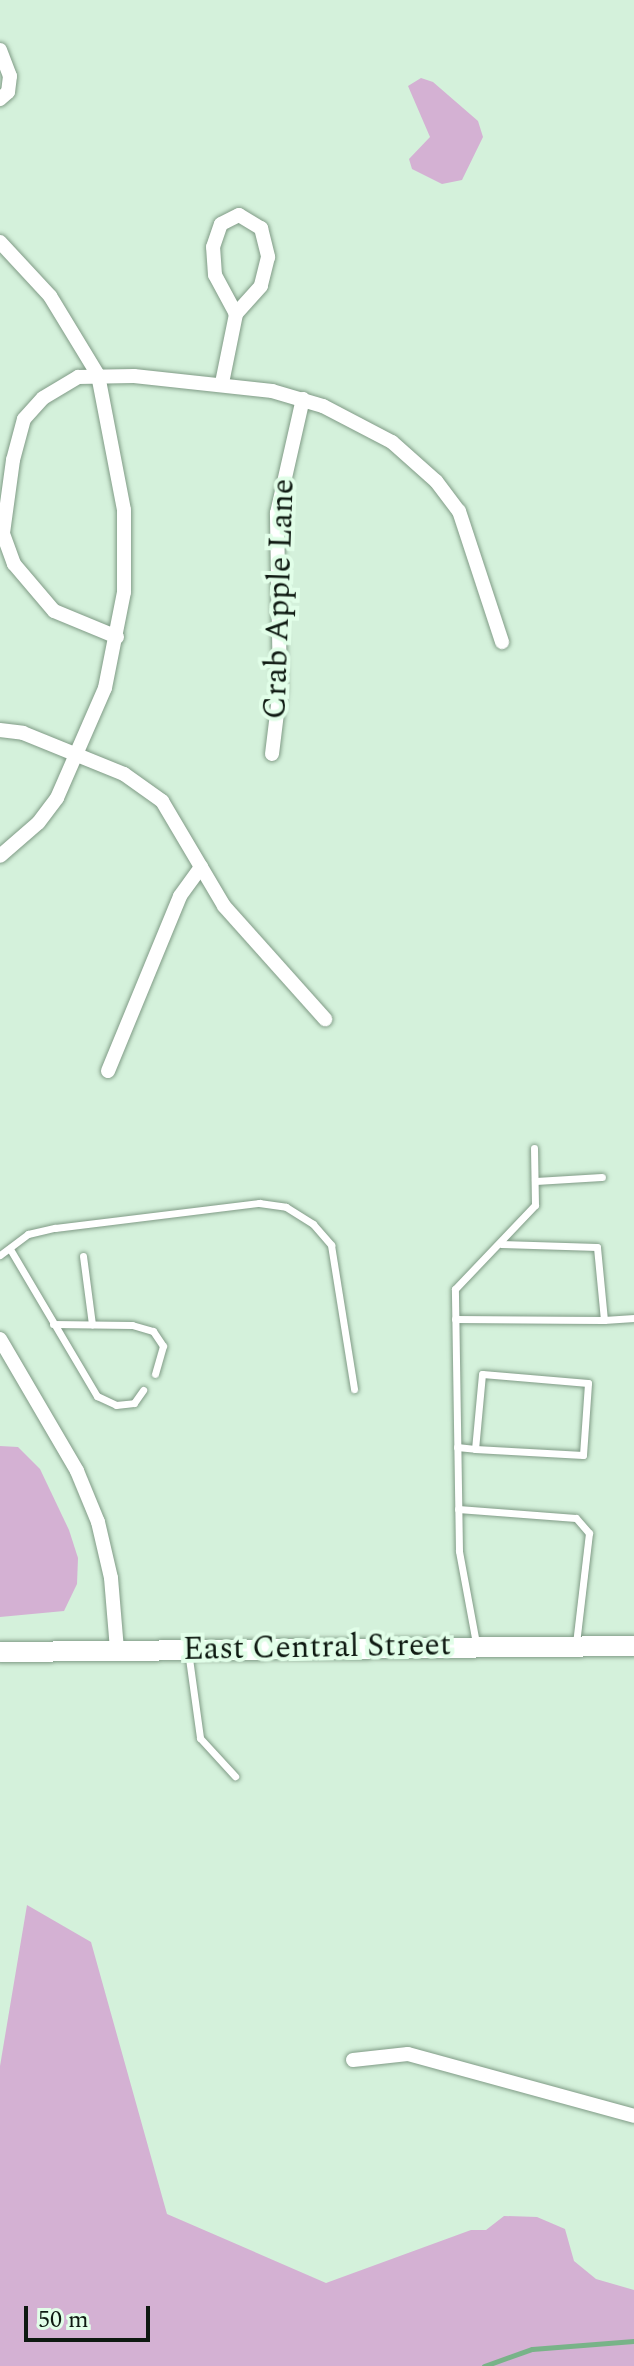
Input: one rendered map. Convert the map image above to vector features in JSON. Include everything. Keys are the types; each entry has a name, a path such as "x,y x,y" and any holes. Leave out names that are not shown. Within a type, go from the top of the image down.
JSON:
{"main road":[{"name":"East Central Street","path":"0,1652 634,1646"}],"street":[{"path":"0,50 10,76 8,92 0,99"},
{"path":"222,383 236,314 261,286 268,257 261,228 239,215 218,228 212,256 215,275 236,314"},
{"path":"0,242 50,296 98,375 124,510 124,592 117,637 78,758 38,823 0,856"},
{"path":"117,637 54,611 14,564 3,533 24,419 59,385 98,375 222,383 303,399 392,442 449,497 472,541 502,642"},
{"name":"Crab Apple Lane","path":"272,754 280,689 277,513 303,399"},
{"path":"0,730 23,733 78,758 124,774 162,801 188,837 224,906 325,1019"},
{"path":"108,1071 180,896 201,867"},
{"path":"0,1339 77,1471 98,1522 111,1578 117,1650"},
{"path":"353,2060 408,2054 634,2116"}],"lane":[{"path":"476,1646 459,1551 455,1289 535,1205 534,1148"},
{"path":"535,1181 602,1177"},
{"path":"0,1255 28,1234 55,1228 259,1203 286,1207 313,1224 331,1245 354,1389"},
{"path":"501,1244 597,1247 604,1320"},
{"path":"10,1249 97,1396 116,1405 134,1403 143,1390"},
{"path":"83,1256 92,1324"},
{"path":"455,1319 634,1318"},
{"path":"53,1324 92,1324 153,1331 163,1346 155,1374"},
{"path":"457,1447 475,1449 583,1455 588,1383 482,1374 475,1449"},
{"path":"458,1509 576,1518 589,1533 576,1646"},
{"path":"188,1649 200,1738 235,1776"}],"shaded area":[{"path":"421,78 433,82 478,121 483,137 462,180 442,184 412,169 409,159 430,137 408,86"},
{"path":"0,1446 18,1447 40,1469 69,1530 78,1558 77,1584 64,1611 0,1617"},
{"path":"27,1905 91,1942 167,2214 326,2283 471,2230 486,2230 504,2216 537,2217 565,2229 574,2261 596,2279 634,2290 634,2366 0,2366 0,2066"}],"waterway":[{"path":"484,2366 532,2349 634,2341"}]}
